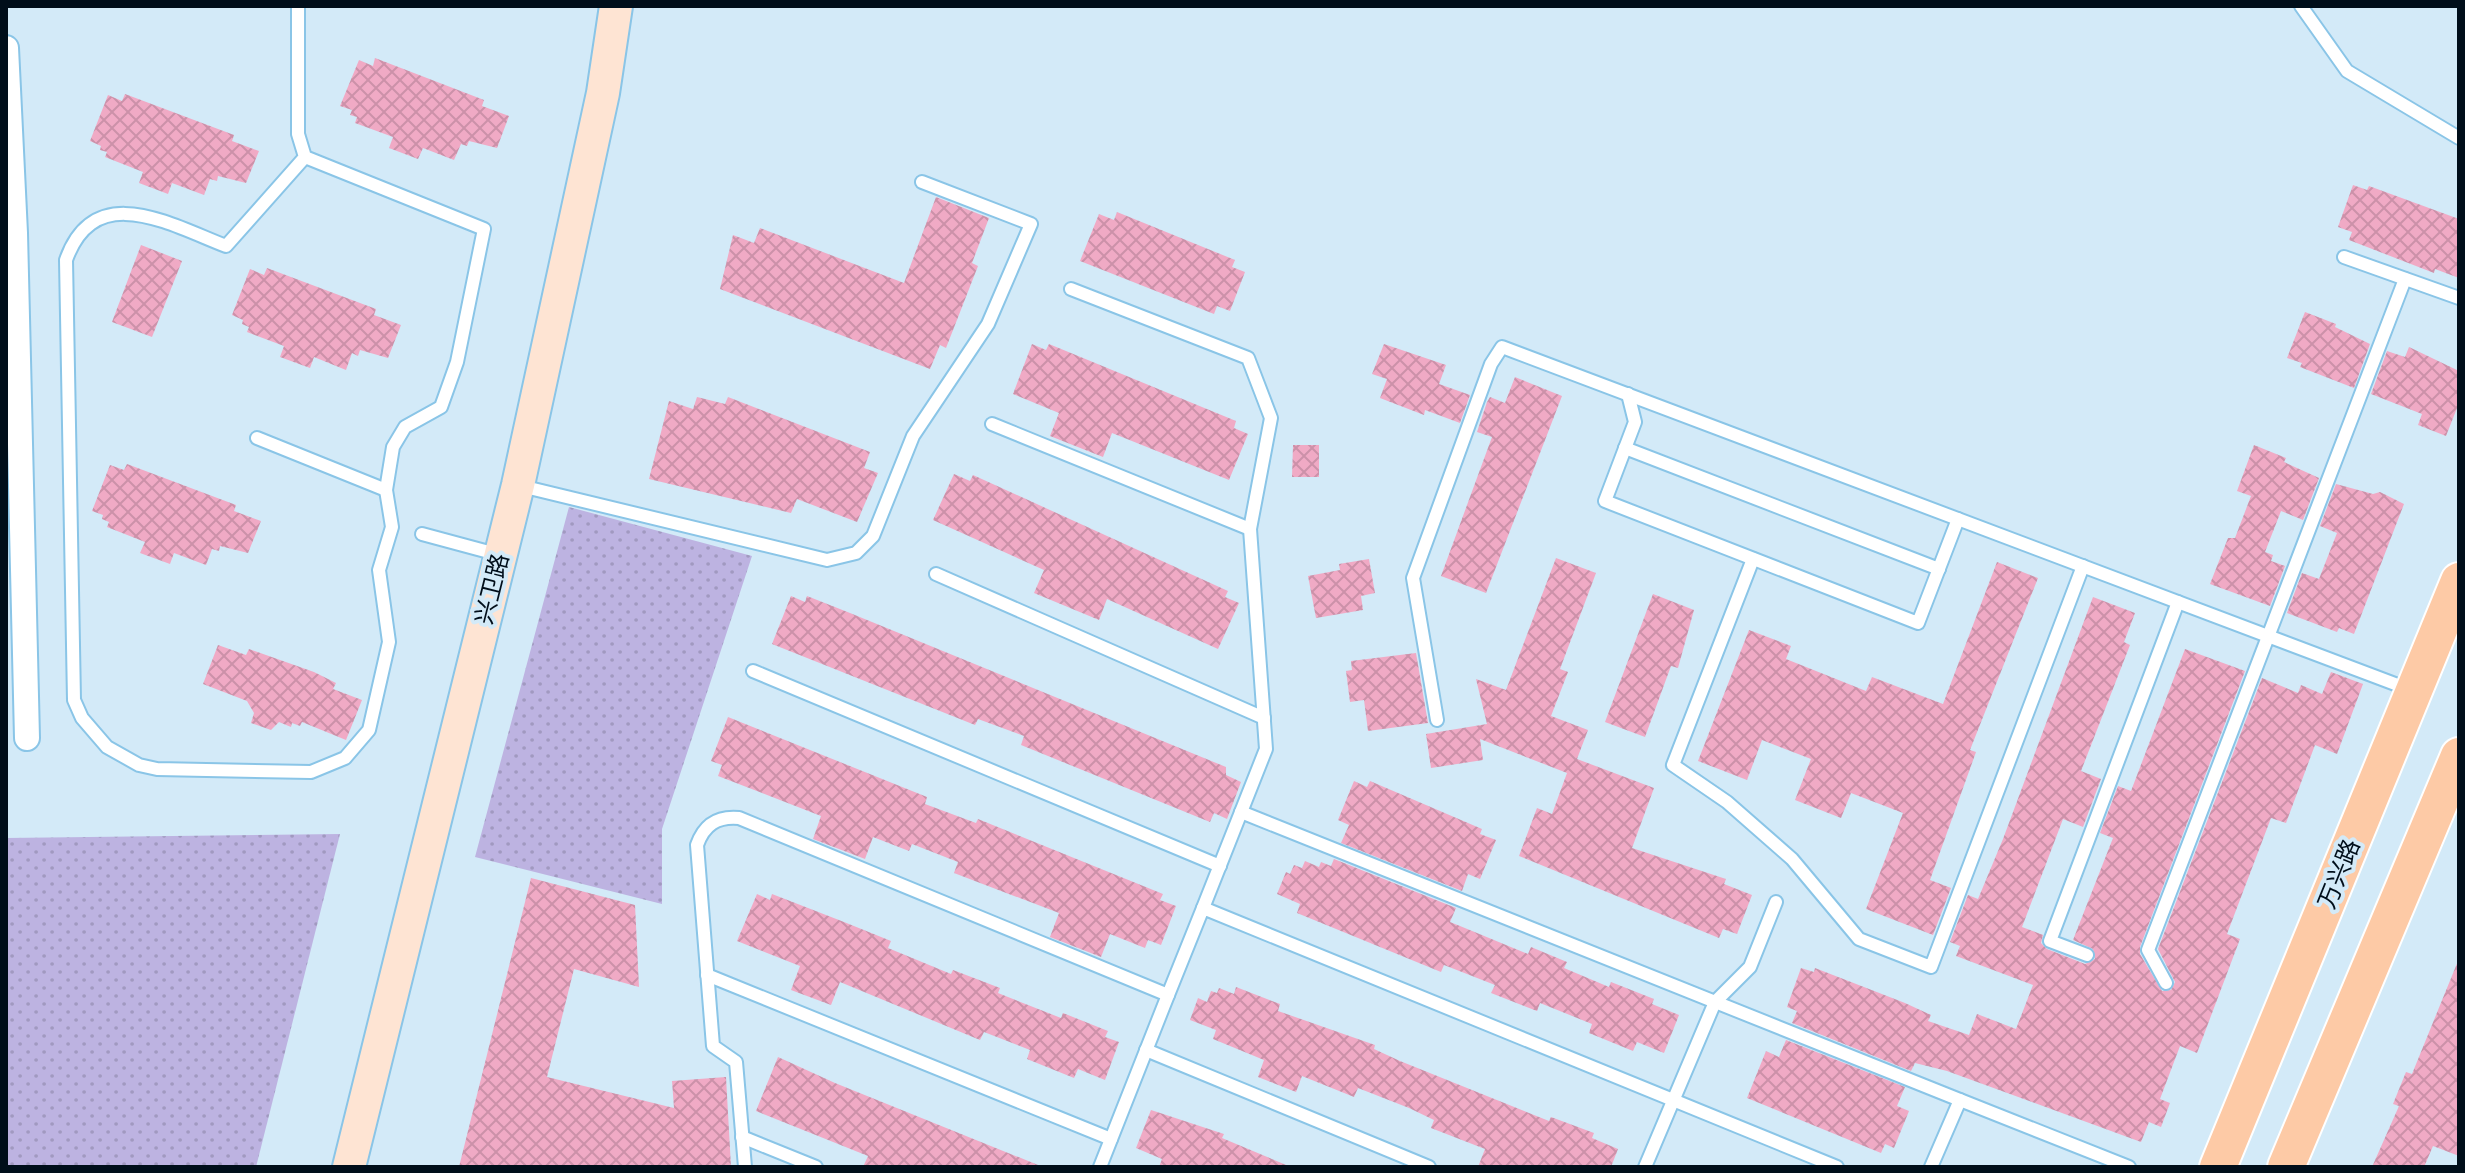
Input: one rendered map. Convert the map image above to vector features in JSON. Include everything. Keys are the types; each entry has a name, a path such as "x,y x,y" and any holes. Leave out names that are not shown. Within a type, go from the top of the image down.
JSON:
{"main road":[{"name":"万兴路","path":"2218,1167 2459,581"},
{"path":"2286,1167 2459,756"}],"street":[{"name":"兴卫路","path":"349,1167 518,485 603,93 616,6"},
{"path":"6,48 15,233 27,738"}],"lane":[{"path":"298,6 298,134 305,157"},
{"path":"2301,6 2347,71 2459,138"},
{"path":"305,157 484,229 457,362 441,407 405,427 393,447 386,490 399,528 379,570 389,642 376,712 369,730 345,758 311,772 157,769 139,765 107,747 82,718 74,700 65,274 71,247 88,225 100,218 129,212 226,246 305,157"},
{"path":"518,485 827,560 842,558 865,546 879,526 913,436 988,324 1031,224 922,182"},
{"path":"2344,257 2459,298"},
{"path":"2166,983 2148,950 2405,279"},
{"path":"1071,289 1248,358 1271,418 1250,529 1266,749 1100,1167"},
{"path":"1437,720 1413,578 1491,364 1502,347 2414,691"},
{"path":"1628,394 1635,422 1605,501 1918,623 1958,519"},
{"path":"992,424 1250,529"},
{"path":"257,438 386,490"},
{"path":"1625,448 1939,569"},
{"path":"422,534 500,555"},
{"path":"1753,559 1673,765 1727,802 1792,859 1859,939 1931,967 2083,566"},
{"path":"936,574 1264,718"},
{"path":"2087,955 2050,941 2178,602"},
{"path":"753,671 1220,866"},
{"path":"1241,812 2129,1167"},
{"path":"745,1167 736,1062 713,1046 697,845 707,826 728,817 739,818 1168,995"},
{"path":"1645,1167 1715,1002 1750,967 1776,902"},
{"path":"1203,908 1837,1167"},
{"path":"707,975 1111,1139"},
{"path":"1146,1050 1429,1167"},
{"path":"1931,1167 1960,1100"},
{"path":"742,1137 816,1167"}],"shaded area":[{"path":"569,507 752,556 662,829 662,904 475,857"},
{"path":"340,834 256,1167 6,1167 6,838"}],"building":[{"path":"375,58 484,100 482,106 509,116 497,148 469,141 467,146 461,144 454,160 423,148 418,159 389,148 393,137 355,123 357,117 350,115 352,110 340,106 359,60 373,66"},
{"path":"125,94 234,135 232,141 259,151 246,183 218,176 217,181 210,179 204,195 172,183 168,194 139,183 143,172 105,157 107,152 90,141 108,95 122,101"},
{"path":"2353,185 2367,190 2369,186 2459,219 2459,278 2435,269 2434,273 2349,240 2352,232 2338,227"},
{"path":"936,197 989,218 972,263 978,266 946,348 940,345 930,369 720,289 733,235 754,243 760,228 904,283"},
{"path":"1117,212 1235,260 1232,267 1245,272 1230,311 1217,306 1214,314 1080,261 1099,214 1114,220"},
{"path":"141,245 182,261 152,337 112,322"},
{"path":"267,268 376,309 374,315 401,325 388,358 360,350 358,356 352,353 346,370 314,357 310,368 280,357 284,346 247,332 249,327 242,324 243,320 232,315 250,269 264,275"},
{"path":"2305,312 2336,324 2335,327 2370,344 2354,388 2300,367 2302,363 2287,358"},
{"path":"1032,344 1046,350 1049,344 1236,421 1234,428 1248,434 1229,480 1112,433 1103,457 1050,436 1059,413 1013,394"},
{"path":"1384,344 1446,365 1439,384 1470,395 1460,423 1425,410 1424,415 1380,398 1387,379 1372,374"},
{"path":"2409,347 2459,371 2459,403 2446,436 2418,425 2422,414 2371,394 2387,351 2405,357"},
{"path":"1515,377 1562,396 1486,593 1441,576 1492,437 1477,432 1487,402 1490,397 1505,403"},
{"path":"697,397 725,404 728,397 870,452 864,468 878,473 857,522 797,499 791,513 649,479 669,401 693,409"},
{"path":"1293,445 1319,445 1319,477 1292,477"},
{"path":"2254,445 2286,458 2284,462 2319,478 2303,520 2281,511 2265,552 2273,555 2271,561 2285,566 2270,606 2210,584 2228,538 2235,538 2251,496 2237,491"},
{"path":"127,464 236,505 234,511 261,521 248,553 220,546 219,551 212,549 206,565 174,553 170,564 140,553 145,542 107,527 109,522 102,519 103,515 92,511 110,465 124,470"},
{"path":"954,474 970,481 973,475 1228,591 1225,597 1239,603 1218,649 1107,599 1099,620 1034,593 1044,570 933,520"},
{"path":"2336,484 2373,494 2380,492 2404,504 2354,634 2339,628 2337,632 2287,613 2302,573 2319,579 2337,533 2320,526"},
{"path":"1556,558 1596,573 1560,669 1568,672 1551,716 1588,730 1577,759 1654,788 1632,848 1726,879 1724,884 1752,895 1737,934 1723,929 1719,938 1519,856 1537,808 1552,814 1567,773 1480,739 1483,760 1431,768 1426,734 1487,724 1476,679 1506,690"},
{"path":"1369,559 1375,593 1361,596 1363,610 1316,618 1308,576 1340,570 1339,564"},
{"path":"1997,562 2038,578 1970,750 1976,752 1930,880 1951,888 1933,935 1866,909 1903,813 1851,793 1841,818 1795,800 1811,759 1762,740 1747,780 1698,761 1749,630 1791,646 1786,659 1866,691 1872,677 1943,704"},
{"path":"1653,594 1694,610 1678,668 1671,666 1645,737 1605,722"},
{"path":"791,596 805,602 807,596 1226,767 1226,775 1241,782 1227,819 1214,813 1210,822 1021,745 1024,736 978,719 975,725 772,644"},
{"path":"2093,597 2135,613 2124,642 2130,645 2081,771 2101,779 2083,827 2063,819 2022,927 2043,935 2041,943 2047,949 2085,964 2095,959 2093,949 2073,940 2113,838 2100,833 2118,786 2131,791 2185,649 2245,671 2140,947 2140,954 2162,991 2171,990 2175,982 2158,949 2262,678 2298,693 2301,685 2322,694 2331,672 2363,684 2337,754 2315,745 2286,823 2271,818 2227,934 2240,939 2197,1053 2180,1046 2160,1099 2170,1103 2161,1127 2149,1122 2141,1142 1947,1071 1915,1063 1911,1071 1792,1023 1797,1011 1787,1007 1801,968 1814,972 1815,968 1905,1003 1931,1015 1928,1021 1969,1035 1977,1014 2016,1029 2033,985 1956,956 1960,946 1950,942 1968,895 1978,899 2003,839"},
{"path":"218,645 246,655 249,649 314,672 336,683 333,689 362,700 346,740 302,722 300,726 292,723 291,727 279,722 271,730 251,723 254,713 247,701 203,684"},
{"path":"1416,653 1428,723 1368,731 1364,700 1350,702 1346,671 1352,670 1351,661"},
{"path":"728,717 927,797 925,804 976,823 978,819 1163,894 1160,900 1176,906 1161,945 1148,940 1145,948 1110,934 1101,957 1050,937 1059,913 954,873 958,862 912,844 909,851 873,837 865,859 813,839 821,816 718,776 722,765 711,761"},
{"path":"1354,781 1367,787 1370,781 1482,829 1480,834 1496,840 1480,879 1468,874 1462,891 1341,843 1349,825 1338,820"},
{"path":"1334,859 1456,908 1450,922 1528,954 1531,947 1567,962 1564,968 1609,987 1611,982 1654,999 1652,1004 1679,1015 1664,1053 1637,1042 1633,1051 1589,1033 1592,1024 1540,1003 1537,1011 1491,993 1495,985 1444,965 1441,972 1297,913 1300,904 1277,894 1286,872 1290,874 1294,865 1302,868 1305,861 1319,867 1321,862 1331,866"},
{"path":"531,878 635,905 639,987 574,969 547,1077 674,1108 672,1081 726,1077 731,1167 459,1167"},
{"path":"757,894 770,900 772,894 844,922 891,941 888,948 951,974 953,970 1000,988 998,993 1061,1018 1063,1013 1108,1031 1105,1037 1119,1042 1105,1080 1078,1069 1074,1078 1027,1059 1030,1050 984,1032 980,1040 840,982 831,1005 791,990 800,966 737,941"},
{"path":"2458,961 2459,1156 2433,1146 2424,1167 2372,1167 2399,1106 2393,1104 2406,1072 2412,1074"},
{"path":"1236,987 1280,1004 1278,1011 1375,1045 1374,1049 1400,1061 1549,1121 1551,1117 1594,1133 1592,1138 1618,1149 1611,1167 1478,1167 1485,1149 1431,1128 1434,1120 1409,1108 1358,1088 1354,1097 1302,1076 1296,1092 1258,1077 1264,1060 1213,1039 1216,1030 1190,1020 1198,998 1207,1002 1211,991 1217,993 1219,988 1234,994"},
{"path":"1786,1040 1905,1087 1897,1106 1909,1111 1894,1148 1885,1144 1881,1153 1747,1098 1766,1051 1779,1057"},
{"path":"778,1057 1043,1167 863,1167 868,1156 756,1111"},
{"path":"1151,1110 1224,1134 1222,1138 1291,1167 1159,1167 1162,1159 1136,1148"}]}
